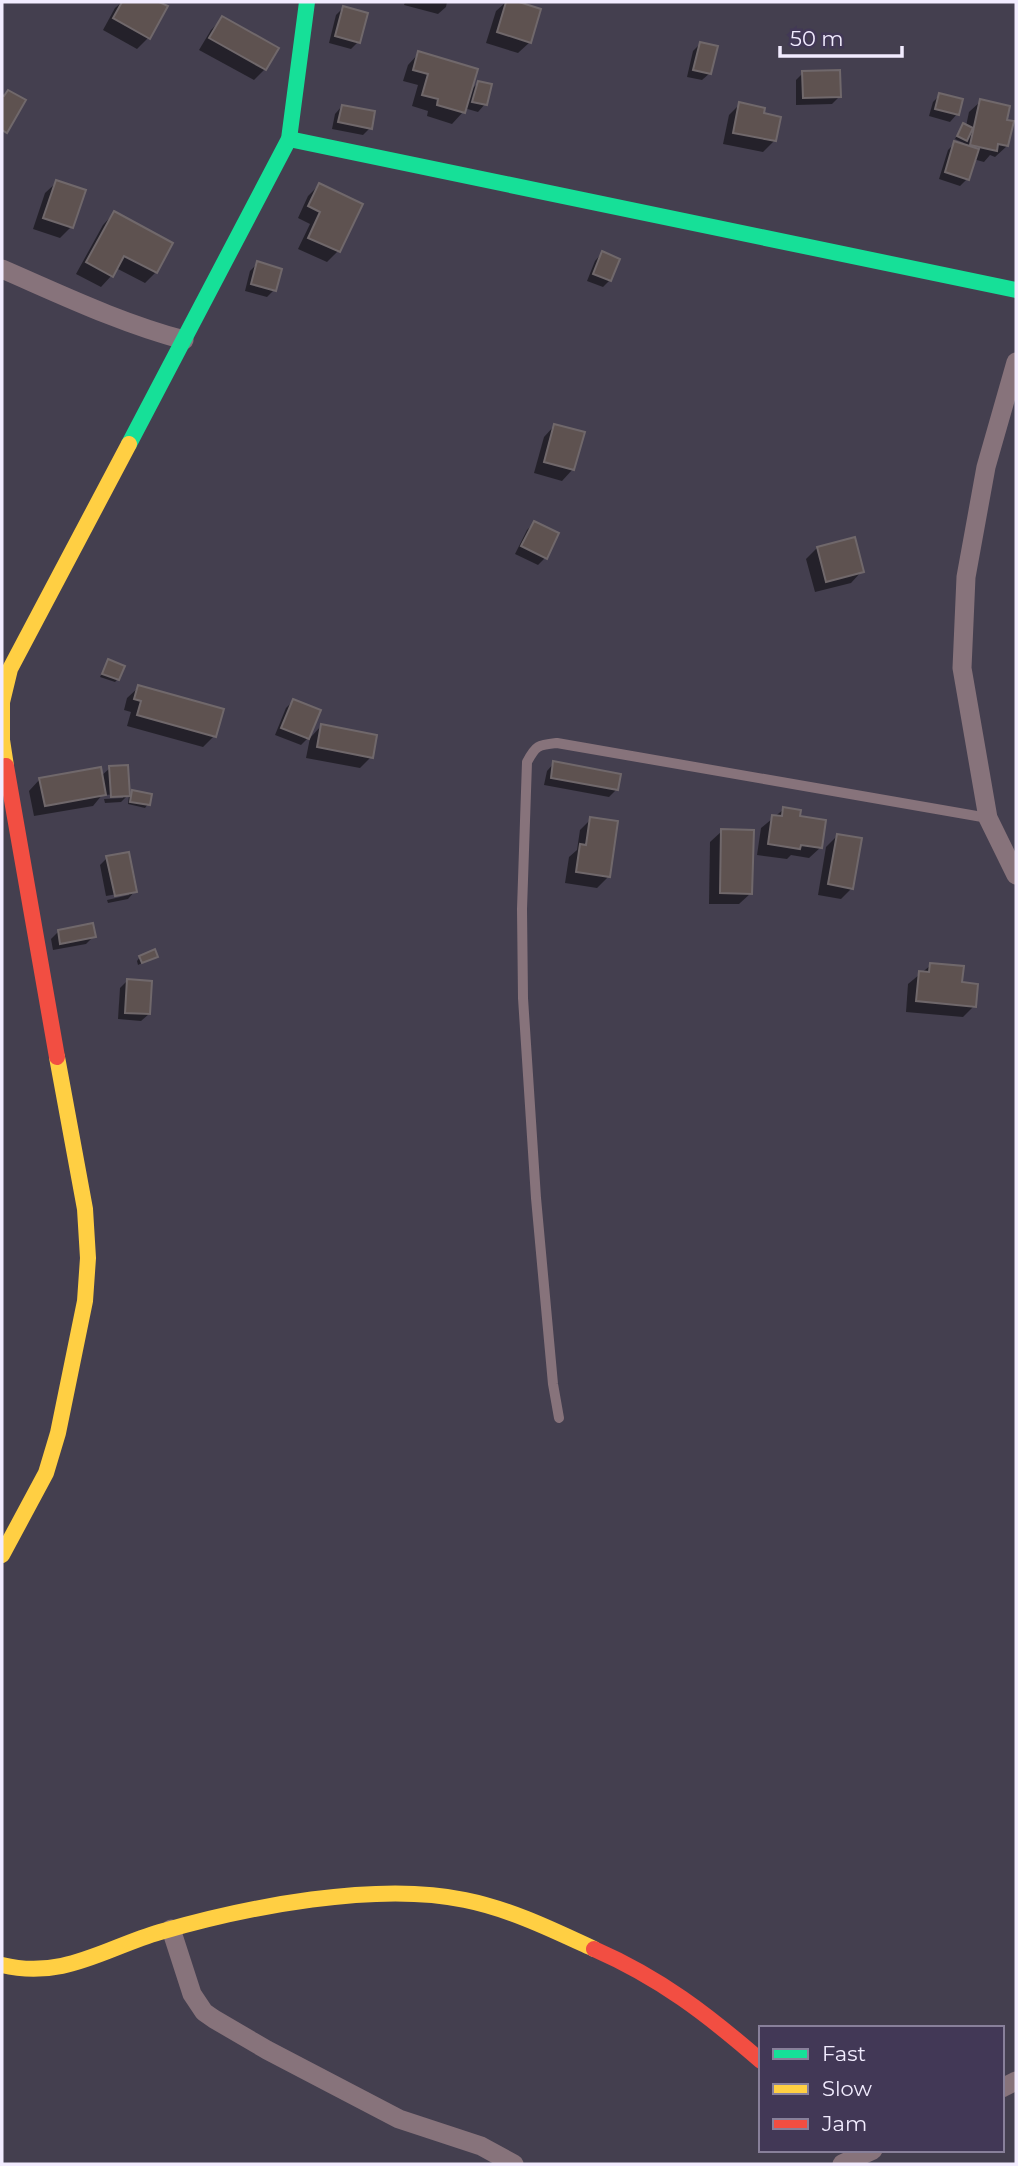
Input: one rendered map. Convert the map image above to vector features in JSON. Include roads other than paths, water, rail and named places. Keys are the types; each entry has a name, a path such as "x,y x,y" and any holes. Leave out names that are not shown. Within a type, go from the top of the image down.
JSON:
{"street":[{"path":"2,1555 46,1473 58,1433 85,1301 88,1258 85,1209 2,740 2,702 10,669 289,139 307,2"},
{"path":"289,139 1016,290"},
{"path":"2,269 134,325 184,340"},
{"path":"1016,362 986,467 965,577 962,668 988,818 1016,875"},
{"path":"2,1965 37,1971 58,1967 171,1929 281,1904 399,1893 442,1896 503,1910 581,1942 662,1984 702,2012 759,2059"},
{"path":"171,1929 192,1994 204,2012 214,2019 399,2119 481,2146 514,2164"},
{"path":"842,2164 869,2152"}],"lane":[{"path":"559,1418 553,1384 536,1198 523,998 527,762 533,750 540,745 556,743 988,818"}]}
